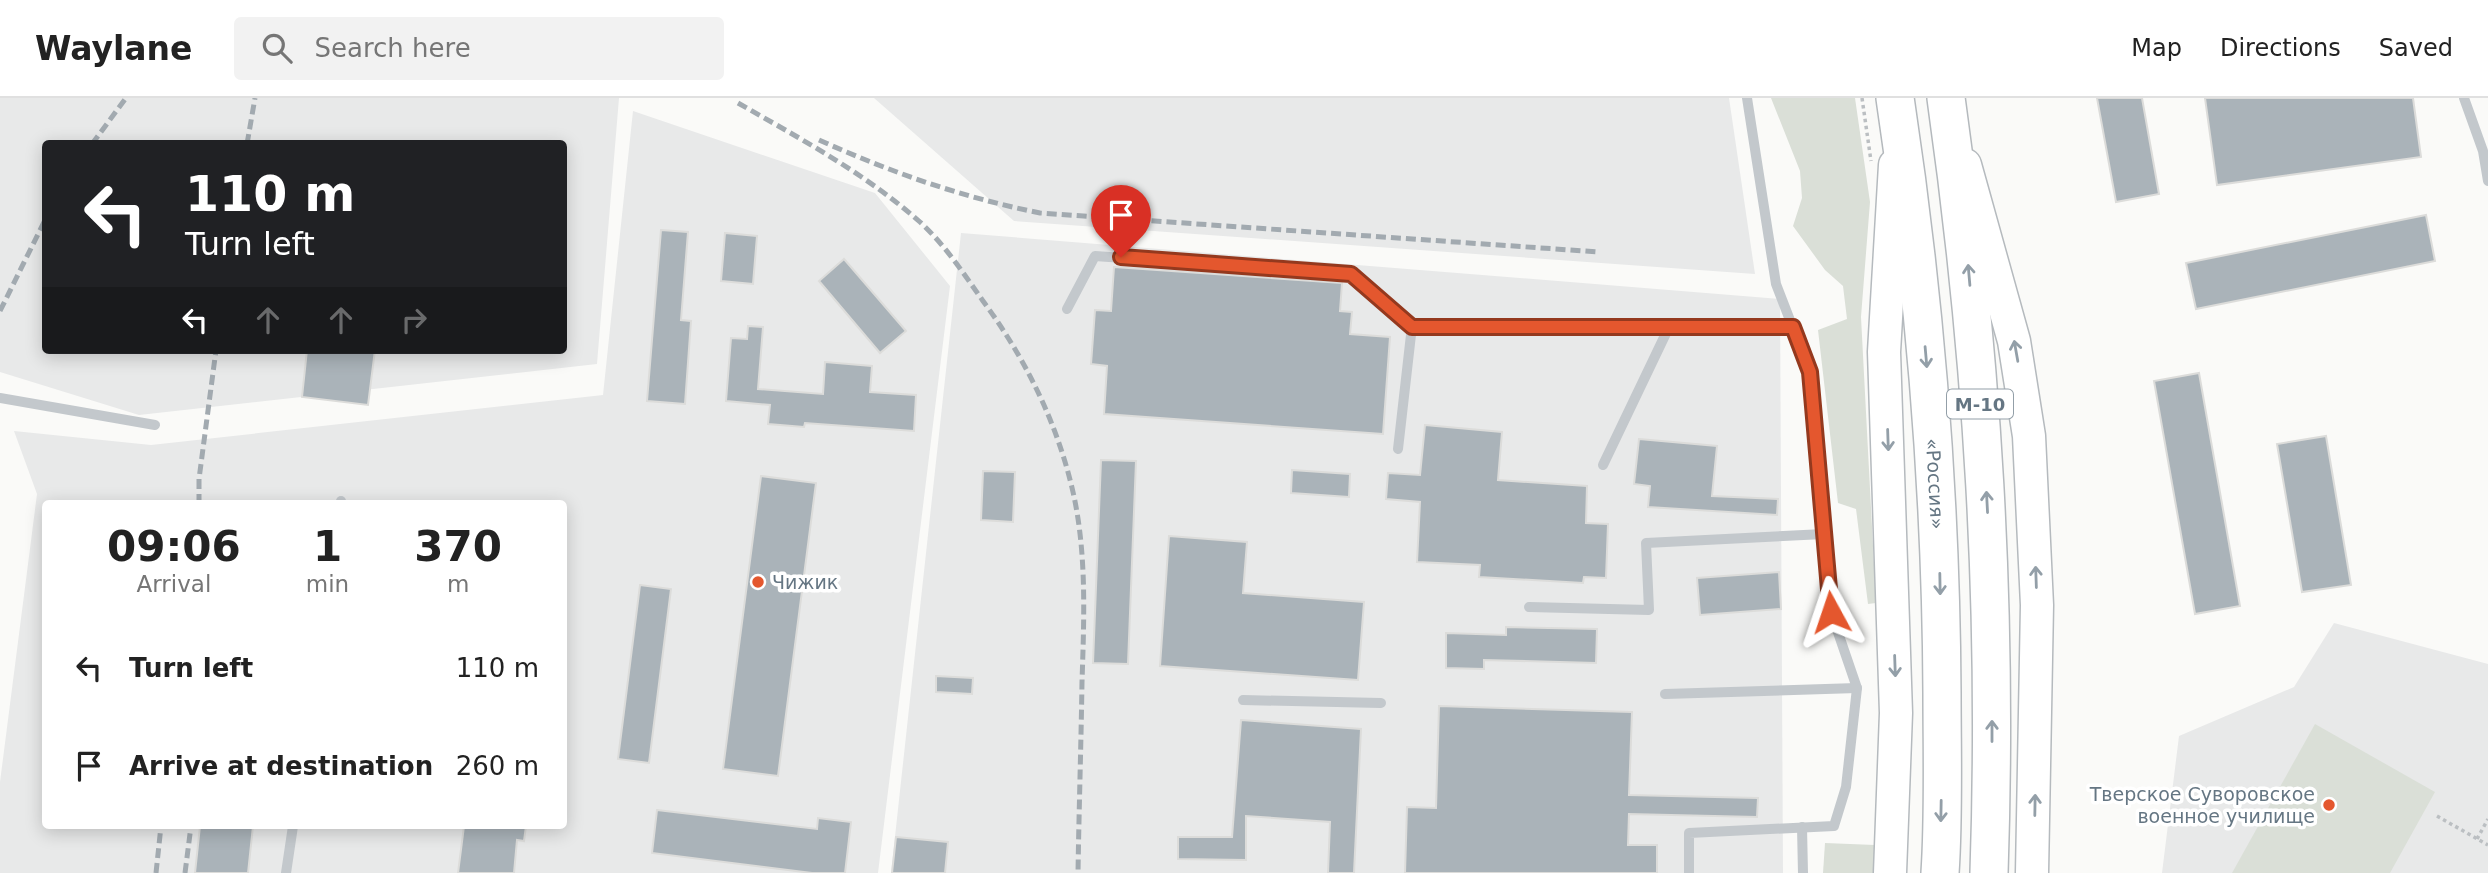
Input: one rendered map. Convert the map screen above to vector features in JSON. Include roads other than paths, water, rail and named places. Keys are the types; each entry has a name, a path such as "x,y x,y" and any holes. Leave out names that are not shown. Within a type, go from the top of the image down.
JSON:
{"highway":[{"name":"М-10","path":"1948,107 1967,250 1985,460 1992,619 1989,873"},
{"name":"«Россия»","path":"1897,110 1909,191 1927,365 1941,620 1940,873"}],"main road":[{"path":"1948,107 2004,295 2029,436 2037,604 2032,873"},
{"path":"1890,873 1896,713 1884,352 1897,110"}],"lane":[{"path":"1689,873 1689,833 1834,826 1846,787 1857,688 1831,612 1810,372 1776,285 1747,98"},
{"path":"2464,98 2483,151 2488,181"},
{"path":"1067,309 1095,256 1351,274 1412,327 1793,327"},
{"path":"1398,449 1412,327"},
{"path":"1603,465 1669,327"},
{"path":"0,398 155,425"},
{"path":"1529,607 1649,610 1647,543 1824,534"},
{"path":"1665,694 1857,688"},
{"path":"1242,700 1381,703"},
{"path":"1802,828 1803,873"},
{"path":"286,873 293,829"}],"railway":[{"path":"95,140 126,98"},
{"path":"248,140 255,98"},
{"path":"738,103 878,188 938,240 1013,345 1049,416 1073,492 1083,563 1078,873"},
{"path":"819,140 928,183 1040,213 1599,252"},
{"path":"0,311 42,226"},
{"path":"199,500 199,479 215,354"},
{"path":"156,873 161,829"},
{"path":"185,873 191,829"}],"place":[{"name":"Чижик","path":"758,582"},
{"name":"Тверское Суворовское военное училище","path":"2329,805"}]}
